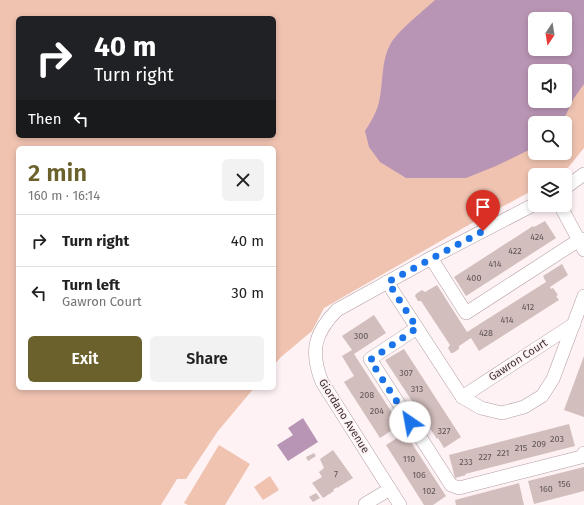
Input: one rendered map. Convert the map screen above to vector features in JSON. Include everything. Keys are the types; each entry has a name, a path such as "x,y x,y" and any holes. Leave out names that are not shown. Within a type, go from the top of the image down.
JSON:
{"street":[{"path":"572,183 584,174"},
{"name":"Giordano Avenue","path":"400,505 322,382 316,368 315,352 318,335 327,320 335,312 431,258 528,208"},
{"path":"431,258 466,313 582,243 564,212"},
{"name":"Gawron Court","path":"388,282 462,397 481,408 502,413 524,407 542,396 553,379 584,296"},
{"name":"Gawron Court","path":"462,397 574,324"},
{"path":"417,328 370,360 451,485 458,488 581,456 584,453"},
{"path":"364,505 390,489"}],"shaded area":[{"path":"0,0 584,0 584,148 568,168 528,168 528,193 324,308 312,331 276,363 276,146 16,146 16,390 252,390 218,431 186,479 177,479 161,505 0,505"},
{"path":"435,0 584,0 584,84 572,102 572,64 528,64 528,108 569,108 565,116 528,116 528,150 496,166 466,178 406,178 380,162 369,147 365,131 378,106 385,58 388,50 395,38"},
{"path":"303,418 318,442 288,461 277,445 293,435 288,428"},
{"path":"219,445 250,464 225,505 188,505 184,503"},
{"path":"270,476 279,490 263,500 254,487"}],"building":[{"path":"545,221 556,238 466,296 454,277 533,226 534,227"},
{"path":"562,264 568,275 550,287 551,289 553,288 558,295 556,296 559,300 479,351 471,338 459,346 459,349 451,353 448,348 450,345 421,301 418,301 415,296 422,290 425,292 437,285 467,332 546,282 543,276"},
{"path":"374,315 386,333 354,354 400,425 380,438 344,382 354,376 342,356 352,350 342,336"},
{"path":"404,349 461,437 444,448 385,360"},
{"path":"584,356 584,417 564,410"},
{"path":"569,424 575,446 465,474 466,475 455,478 449,455"},
{"path":"405,433 446,496 433,505 424,505 386,445"},
{"path":"333,450 353,478 337,487 333,490 334,491 323,498 312,483 322,477 319,472 324,468 320,459"},
{"path":"314,453 316,456 308,461 306,457"},
{"path":"584,467 584,491 534,504 528,481"},
{"path":"519,483 524,505 456,505 455,500"},
{"path":"316,493 320,498 313,502 309,497"}],"route":[{"path":"410,422 370,360 417,328 388,282 483,231"}]}
